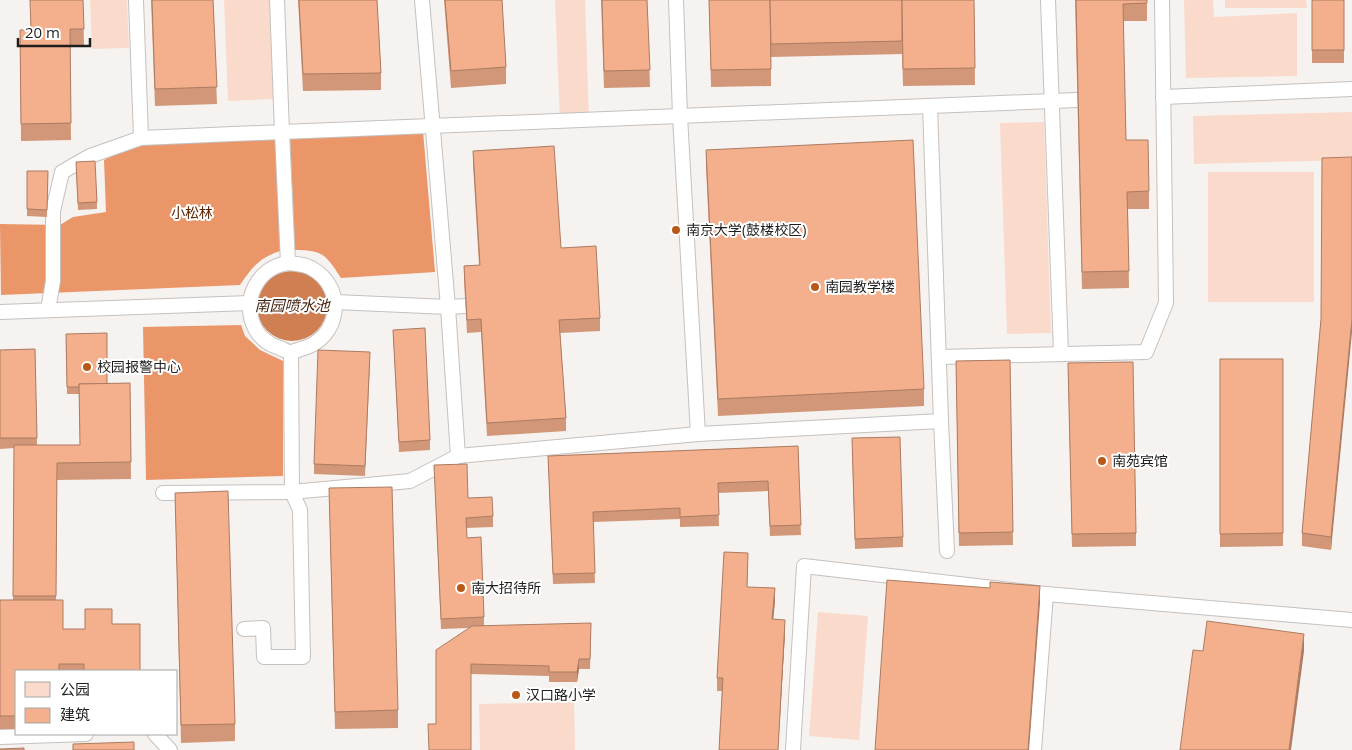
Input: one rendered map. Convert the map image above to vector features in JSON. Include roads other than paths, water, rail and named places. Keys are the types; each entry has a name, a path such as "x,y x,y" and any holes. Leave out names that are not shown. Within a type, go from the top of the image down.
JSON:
{"lane":[{"path":"136,0 141,138"},
{"path":"277,0 288,264"},
{"path":"422,0 448,307 458,456"},
{"path":"676,0 680,116 698,434"},
{"path":"1048,0 1061,353"},
{"path":"940,357 1146,352 1166,303 1162,0"},
{"path":"1163,97 1352,89"},
{"path":"48,310 53,281 53,211 62,172 90,156 141,138 1077,100"},
{"path":"930,106 947,550"},
{"path":"288,264 302,264 321,274 332,290 335,302 334,319 325,336 314,344 291,352 274,346 265,340 252,323 249,311 250,297 254,286 260,278 276,266 288,264"},
{"path":"335,302 448,307 466,306"},
{"path":"0,312 250,304"},
{"path":"244,629 263,628 264,657 303,657 300,510 292,492 291,352"},
{"path":"163,493 292,492 410,481 458,456 698,434 941,421"},
{"path":"793,750 804,566 1046,594 1352,620"},
{"path":"1034,750 1046,594"},
{"path":"0,737 57,735"},
{"path":"156,735 170,750"}],"water":[{"name":"南园喷水池","path":"292,271 311,277 321,287 327,306 321,325 311,335 292,341 273,335 263,325 257,306 263,287 273,277"}],"place":[{"name":"南京大学(鼓楼校区)","path":"676,230"},
{"name":"南园教学楼","path":"815,287"},
{"name":"校园报警中心","path":"87,367"},
{"name":"南苑宾馆","path":"1102,461"},
{"name":"南大招待所","path":"461,588"},
{"name":"汉口路小学","path":"516,695"}],"park label":[{"name":"小松林","path":"192,213"}]}
